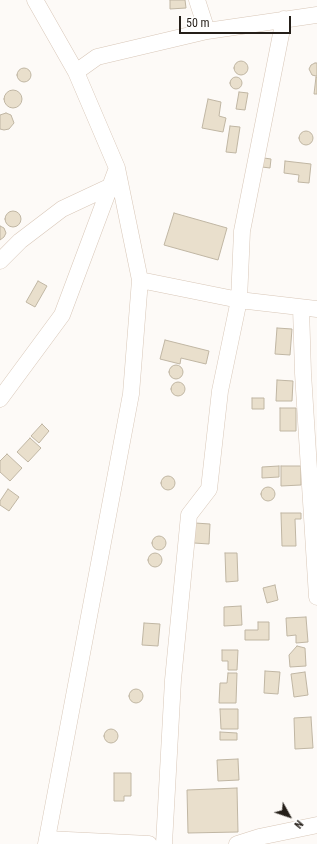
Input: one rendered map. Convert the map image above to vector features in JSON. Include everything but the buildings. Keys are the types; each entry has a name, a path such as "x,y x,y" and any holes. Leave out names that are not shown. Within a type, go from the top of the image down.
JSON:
{"street":[{"path":"35,0 76,72 117,168 140,280 131,394 47,841 150,844"},
{"path":"197,0 207,31"},
{"path":"76,72 97,57 207,31 317,15"},
{"path":"164,844 174,680 189,515 209,490 220,391 239,300 242,231 284,19"},
{"path":"0,399 62,315 117,168"},
{"path":"0,261 20,241 62,209 110,187"},
{"path":"140,280 239,300 317,310"},
{"path":"301,308 303,373 317,597"},
{"path":"237,844 259,841 317,825"}]}
